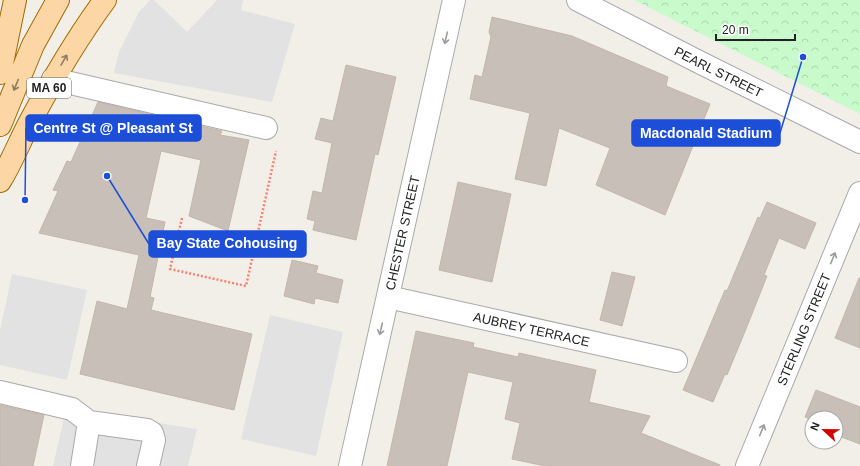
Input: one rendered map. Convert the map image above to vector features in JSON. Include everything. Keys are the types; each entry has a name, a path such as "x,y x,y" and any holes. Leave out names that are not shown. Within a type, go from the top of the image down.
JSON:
{"main road":[{"path":"0,73 15,0"},
{"name":"MA 60","path":"0,125 34,45 58,0"},
{"name":"MA 60","path":"0,181 53,79 105,0"}],"street":[{"name":"CHESTER STREET","path":"350,466 454,0"},
{"name":"PEARL STREET","path":"578,0 860,142"},
{"path":"53,79 266,128"},
{"name":"STERLING STREET","path":"747,466 860,194"},
{"name":"AUBREY TERRACE","path":"388,297 676,361"},
{"path":"0,392 72,409 89,422 147,430 152,433 154,440 148,466"},
{"path":"82,466 89,422"}],"path":[{"path":"182,218 170,269 246,286 276,147 266,128"}],"green space":[{"path":"634,0 860,0 860,114"}],"shaded area":[{"path":"150,0 154,0 187,32 217,0 243,0 241,10 295,24 272,102 114,73 119,52 139,12"},
{"path":"12,274 87,290 67,380 0,365 0,331"},
{"path":"270,315 343,332 316,456 241,439"},
{"path":"66,409 197,429 188,466 53,466"}],"building":[{"path":"492,17 572,36 668,77 666,86 710,104 665,215 596,185 610,148 559,128 546,186 515,179 530,113 470,99 475,75 482,77 491,37 489,32"},
{"path":"346,65 396,77 378,155 375,154 356,240 313,230 315,221 307,219 313,191 322,193 332,143 315,139 321,118 333,121"},
{"path":"98,102 222,131 220,135 249,140 228,231 189,216 201,160 161,151 146,218 165,222 150,297 154,298 151,310 252,334 234,410 80,374 97,301 127,309 139,255 39,233 58,191 53,190 67,161 71,162"},
{"path":"458,182 511,194 492,282 439,270"},
{"path":"767,202 816,223 805,249 779,238 764,275 767,276 746,329 727,375 725,374 713,402 683,390 725,290 727,291 758,217 760,218"},
{"path":"292,260 318,266 316,273 343,280 338,303 315,298 314,304 284,296"},
{"path":"612,272 635,277 622,326 600,320"},
{"path":"860,278 860,348 835,338"},
{"path":"416,331 474,343 473,347 518,357 519,353 596,370 589,402 650,416 641,433 720,466 545,466 512,459 520,423 505,419 513,382 468,372 447,466 387,466"},
{"path":"816,390 860,407 860,444 844,438 844,410 808,410"},
{"path":"0,405 44,415 33,466 0,466"}],"place":[{"name":"Macdonald Stadium","path":"803,57"},
{"name":"Bay State Cohousing","path":"107,176"},
{"name":"Centre St @ Pleasant St","path":"25,200"}]}
